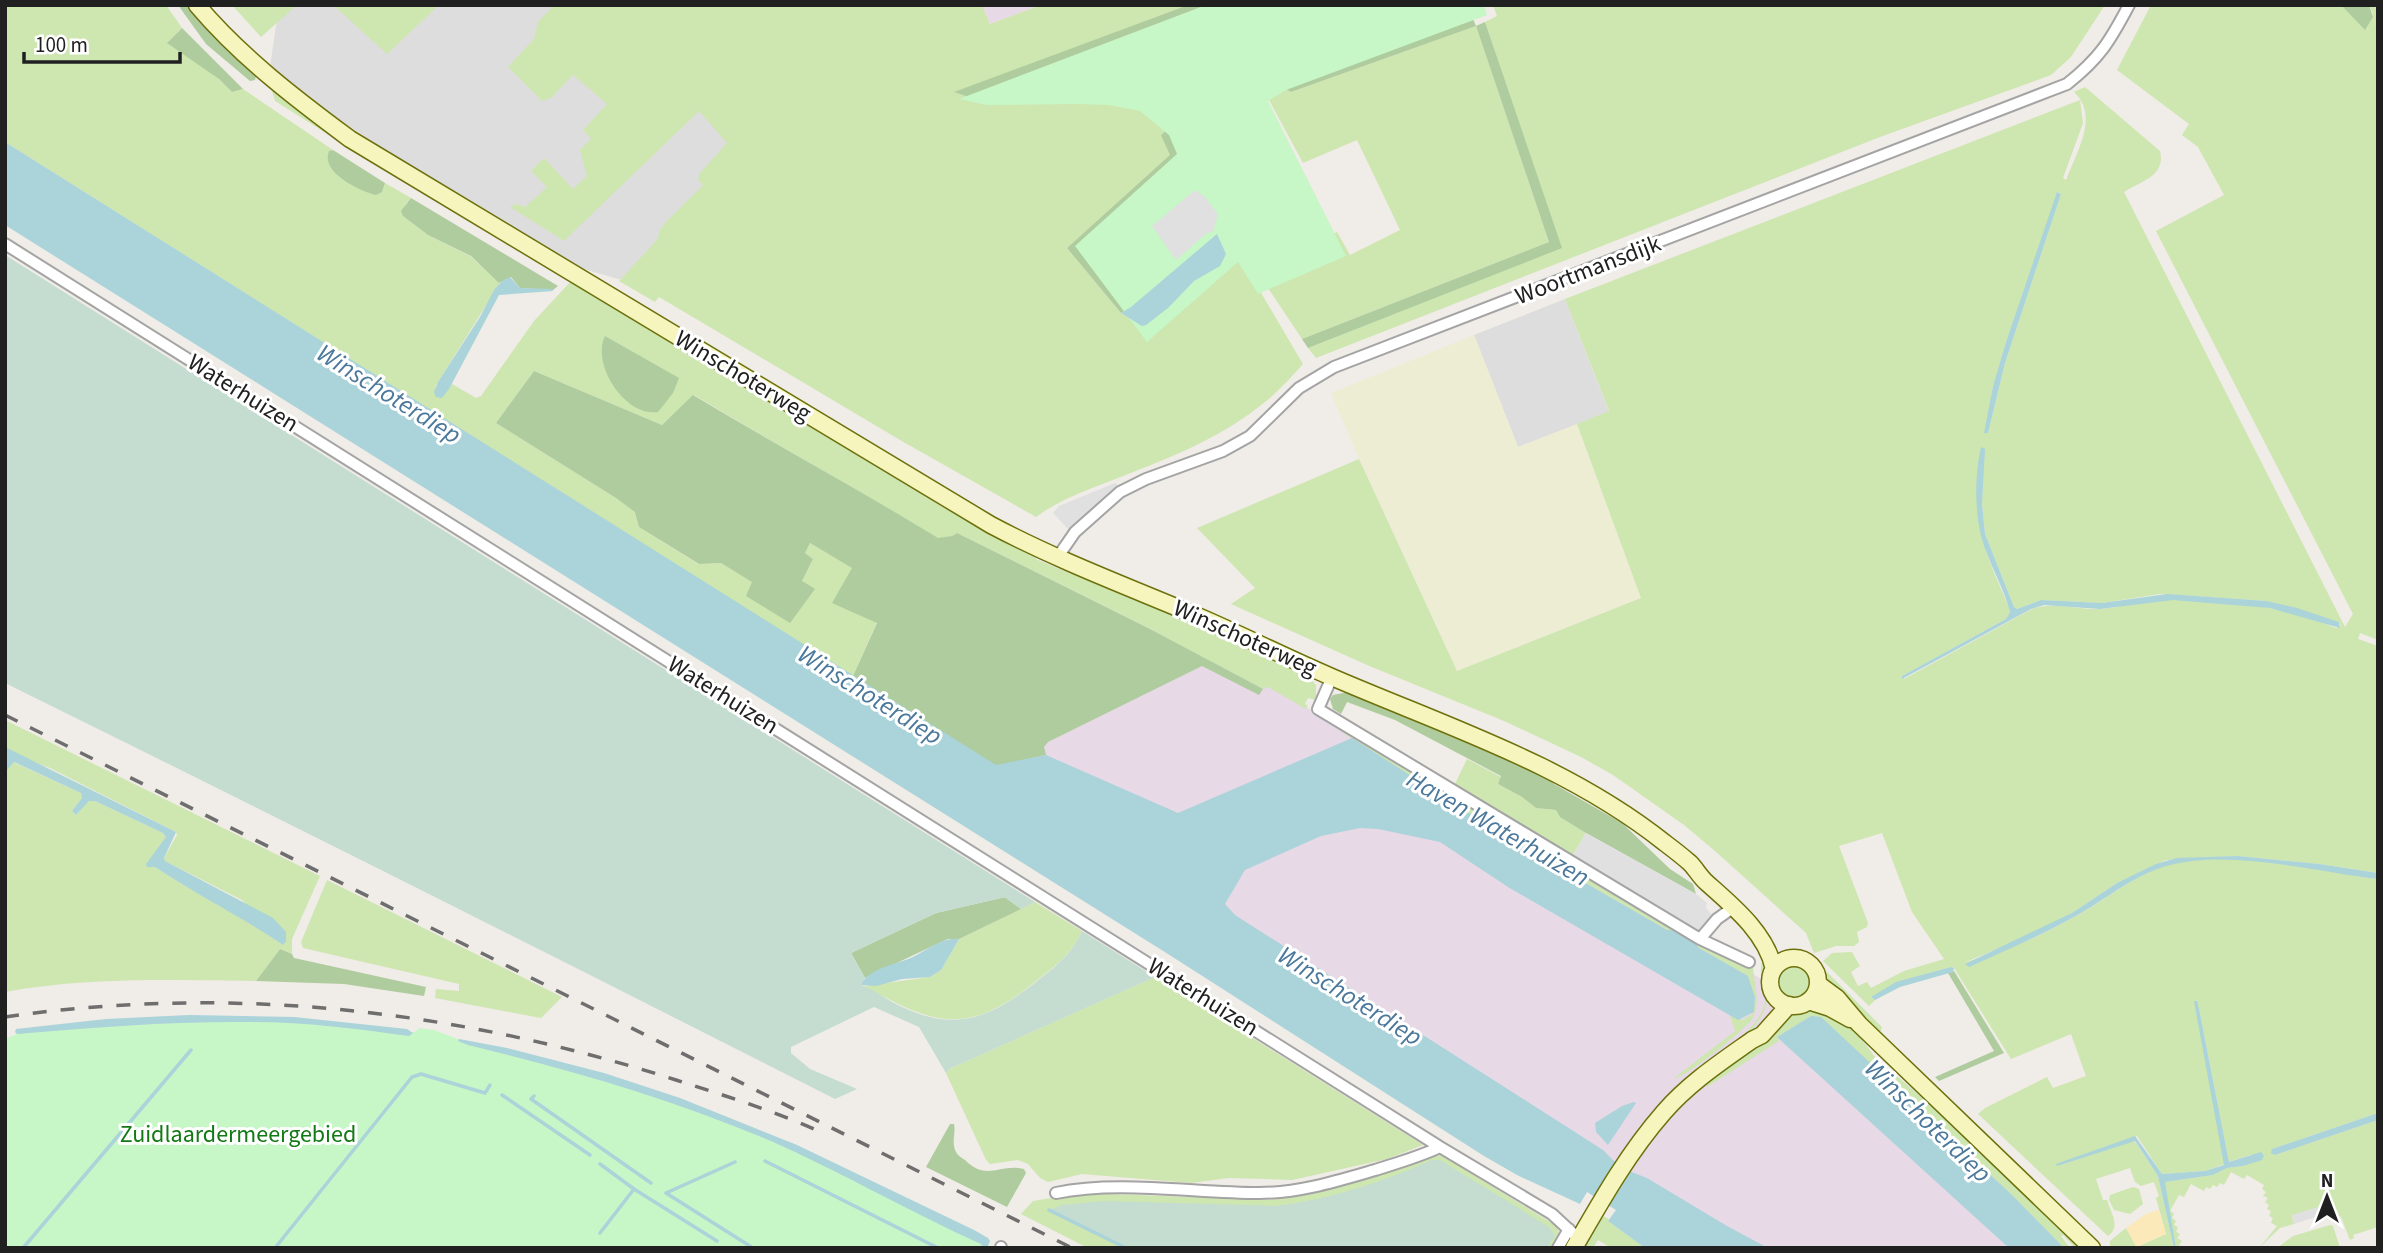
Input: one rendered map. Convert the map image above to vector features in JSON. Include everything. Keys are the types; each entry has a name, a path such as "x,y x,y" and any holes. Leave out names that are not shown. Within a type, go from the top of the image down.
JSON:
{"main road":[{"name":"Winschoterweg","path":"197,5 221,33 302,104 350,139 991,525 1057,558 1533,761 1584,788 1623,813 1692,865 1705,870 1760,922 1783,953 1791,959"},
{"name":"Winschoterweg","path":"1692,865 1753,928 1768,952 1774,969"},
{"path":"1752,1040 1770,1009 1773,994 1770,981 1774,969 1780,963 1791,959 1811,965 1818,984 1816,992 1808,1001 1789,1005 1773,994"},
{"path":"1818,984 1837,998 1859,1024 2092,1248"},
{"path":"1808,1001 1830,1008 1859,1024"},
{"path":"1574,1239 1650,1129 1674,1101 1695,1082 1762,1035 1789,1005"}],"street":[{"name":"Woortmansdijk","path":"1057,558 1075,532 1120,492 1146,479 1223,451 1250,436 1299,388 1334,367 2067,83 2086,69 2107,45 2129,5"},
{"name":"Waterhuizen","path":"5,244 1440,1147 1552,1214 1574,1239"},
{"name":"Winschoterweg","path":"1332,677 1318,709 1700,939 1749,962"},
{"path":"1700,939 1717,919 1734,907"},
{"path":"1056,1192 1090,1187 1261,1193 1295,1190 1348,1178 1420,1156 1440,1147"},
{"path":"1558,1248 1574,1239"}],"shaded area":[{"path":"279,5 701,5 774,106 632,283 556,261 269,74"},
{"path":"982,5 1041,5 990,24"},
{"path":"1195,190 1205,197 1218,214 1213,232 1207,233 1176,260 1152,226"},
{"path":"1565,299 1609,412 1518,447 1474,335"},
{"path":"1115,483 1121,487 1070,531 1053,513 1059,506"},
{"path":"1212,655 1266,682 1505,831 1765,981 1767,995 1776,1006 1793,1012 1809,1008 2010,1186 2066,1248 1726,1248 1314,996 1026,751"},
{"path":"1586,833 1696,894 1707,903 1706,908 1714,917 1699,932 1571,858"},
{"path":"2325,1205 2328,1213 2294,1224 2292,1215"}],"green space":[{"path":"5,5 166,5 182,28 168,42 219,79 232,92 243,89 333,150 329,151 382,192 385,183 411,198 405,205 403,216 428,235 470,256 500,283 435,387 449,389 452,384 476,398 481,396 534,321 573,279 960,516 1036,556 1036,559 1170,610 1305,673 1316,685 1316,700 1308,698 1306,709 1268,687 1263,689 1152,630 957,533 938,539 694,395 662,425 534,371 496,423 616,498 636,512 639,527 698,564 721,563 753,582 802,581 813,559 805,553 810,543 853,568 877,622 853,676 5,142","holes":["605,336 679,379 643,410 616,388 609,371"]},
{"path":"178,5 192,5 257,73 255,80 250,81 206,44"},
{"path":"232,5 297,5 261,37"},
{"path":"333,5 439,5 387,54"},
{"path":"554,5 982,5 990,24 1041,5 1188,5 956,92 1106,97 1176,123 1171,155 1067,248 1121,313 1142,326 1224,248 1247,269 1303,364 1265,402 1218,433 1168,458 1071,497 1036,517 659,297 655,302 619,281 657,240 666,222 703,185 698,179 700,173 727,143 699,111 564,241 510,207 516,204 525,207 547,187 531,171 544,158 573,189 587,176 580,150 591,139 583,130 607,104 573,75 551,98 542,101 508,67 534,39 538,22"},
{"path":"1188,5 1214,5 969,97 954,92"},
{"path":"1206,5 1484,5 1487,15 1286,90 1268,101 1346,256 1258,294 1238,262 1147,342 1075,246 1177,154 1169,135 1140,111 1109,105 987,105 959,99"},
{"path":"1493,5 2105,5 2071,57 2051,75 1880,137 1316,358 1308,348 1561,248 1485,22 1497,16"},
{"path":"2151,5 2341,5 2365,29 2373,14 2369,5 2378,5 2378,640 2360,633 2358,639 2378,646 2378,873 2238,856 2166,860 2117,883 2072,913 2028,936 1966,962 2041,935 2140,876 2185,861 2212,859 2269,862 2378,879 2378,1113 2272,1149 2275,1155 2378,1120 2378,1227 2353,1235 2354,1238 2350,1240 2341,1217 2328,1213 2325,1205 2292,1216 2294,1224 2280,1228 2260,1247 2277,1226 2271,1223 2271,1211 2267,1209 2269,1205 2265,1202 2268,1198 2263,1196 2266,1192 2262,1189 2264,1185 2247,1175 2244,1179 2231,1172 2224,1185 2213,1185 2210,1189 2206,1187 2204,1191 2191,1184 2184,1197 2179,1195 2170,1211 2176,1221 2174,1225 2178,1227 2176,1232 2180,1234 2177,1238 2182,1241 2179,1245 2184,1248 2176,1248 2165,1182 2213,1175 2227,1168 2243,1166 2264,1158 2250,1155 2229,1162 2195,1000 2225,1164 2205,1171 2162,1174 2137,1136 2057,1166 2132,1140 2136,1143 2158,1176 2174,1248 2113,1248 2110,1241 2126,1228 2137,1247 2166,1234 2154,1182 2141,1186 2135,1182 2130,1168 2096,1179 2114,1220 2114,1228 2108,1236 1978,1114 2047,1077 2053,1088 2086,1076 2071,1034 2011,1059 1954,968 1923,975 1871,997 1875,1000 1869,1006 1823,961 1832,953 1852,952 1860,966 1851,972 1858,986 1867,982 1871,988 1904,971 1944,959 1912,912 1882,833 1839,846 1868,923 1867,927 1857,932 1859,942 1854,946 1836,946 1814,953 1806,933 1715,851 1684,825 1613,775 1504,721 1367,665 1231,604 1255,588 1197,528 1359,459 1457,671 1641,598 1577,424 1609,411 1565,299 2080,100 2083,123 2063,178 2066,180 2080,147 2086,123 2082,102 2074,92 2085,87 2160,151 2161,159 2156,172 2124,192 2345,627 2353,614 2156,231 2224,195 2198,147 2182,135 2189,124 2117,70","holes":["2058,192 2061,194 2005,363 1988,433 1985,433 1993,386 2006,342","1984,447 1982,504 1985,534 2017,609 2041,600 2102,603 2160,594 2267,601 2339,622 2341,626 2336,628 2274,609 2206,600 2163,599 2100,609 2040,607 1904,679 1902,676 2006,619 2010,612 1980,530 1978,495"]},
{"path":"2341,5 2369,5 2373,17 2365,30"},
{"path":"1473,19 1476,26 1291,92 1284,88"},
{"path":"1485,22 1562,248 1308,348 1302,339 1549,242 1476,26"},
{"path":"1476,26 1549,242 1302,339 1264,282 1275,263 1337,232 1350,255 1400,230 1357,140 1303,163 1268,98 1284,88 1291,92"},
{"path":"182,28 243,89 232,92 219,79 167,43"},
{"path":"270,84 378,166 275,101"},
{"path":"1176,123 1181,150 1131,307 1121,313 1067,248 1170,155 1161,135"},
{"path":"333,150 385,183 382,192 376,195 369,193 351,185 335,173 328,159 329,151"},
{"path":"411,198 558,286 553,290 520,288 511,277 499,283 471,256 428,235 403,216 401,211"},
{"path":"5,255 1035,902 1021,909 1006,898 1001,898 936,913 851,953 865,978 861,985 894,1003 934,1018 952,1020 985,1014 1018,995 1056,966 1082,931 1155,977 949,1069 946,1073 919,1027 874,1007 791,1047 791,1053 810,1069 857,1089 835,1099 5,683"},
{"path":"1474,335 1518,447 1577,424 1641,598 1457,671 1331,393"},
{"path":"605,336 679,378 673,393 658,412 634,406 623,398 614,386 603,360"},
{"path":"534,371 662,425 693,395 938,538 957,533 1152,630 1263,689 1259,695 1202,666 1048,742 1044,747 1046,755 996,766 853,676 877,623 832,603 852,568 810,543 805,553 813,559 802,581 815,589 790,623 746,596 752,582 721,563 699,564 639,527 635,512 616,498 496,423"},
{"path":"1351,693 1424,722 1540,772 1554,784 1622,823 1670,869 1693,884 1696,894 1586,833 1560,817 1556,810 1536,808 1498,784 1501,776 1395,720 1347,702 1341,714 1333,709 1330,699 1333,695"},
{"path":"1325,716 1686,935 1744,967 1748,963 1753,965 1757,1001 1751,1021 1701,1063 1673,1079 1735,1031 1730,1016 1742,1020 1753,1014 1755,997 1748,976 1699,948 1694,942 1667,930 1516,843 1345,734 1323,719"},
{"path":"5,720 320,876 292,939 292,954 280,949 256,981 98,982 5,992 5,772 13,762 81,793 82,798 72,811 76,815 89,801 95,801 163,833 166,837 147,867 155,867 283,945 242,900 165,861 176,832 50,768 5,751"},
{"path":"1467,759 1501,777 1498,784 1536,808 1556,810 1561,817 1586,833 1571,858 1454,786"},
{"path":"327,880 562,997 541,1018 435,998 436,989 459,991 459,984 303,948 301,942"},
{"path":"1006,898 1021,909 959,939 948,939 865,978 851,953 936,913"},
{"path":"1035,902 1082,931 1068,953 1055,966 990,1011 970,1018 932,1017 889,1000 864,986 930,977 941,970 959,939"},
{"path":"280,949 292,954 294,958 426,987 424,996 344,984 256,981"},
{"path":"1764,957 1767,1000 1756,1024 1735,1046 1682,1082 1731,1046 1754,1024 1765,1001 1761,974"},
{"path":"1820,965 1882,1027 1881,1031 1825,984 1818,967"},
{"path":"1794,967 1805,971 1809,982 1805,993 1794,997 1783,993 1779,982 1783,971"},
{"path":"1954,971 2004,1053 1939,1081 1935,1077 1994,1051 1948,973"},
{"path":"1155,977 1423,1145 1387,1159 1292,1180 1229,1178 1191,1183 1082,1174 1048,1182 1040,1178 1028,1164 1018,1160 990,1164 946,1073 949,1069"},
{"path":"1812,1007 1843,1021 1856,1032 1875,1057 1988,1155 2084,1248 2075,1248 2063,1235 2061,1236 2070,1248 2064,1248 2013,1196 1875,1067 1811,1016 1777,1037 1779,1041 1707,1087 1707,1081 1793,1012"},
{"name":"Zuidlaardermeergebied","path":"272,1020 408,1033 419,1028 434,1030 468,1043 596,1075 761,1133 994,1248 5,1248 5,1039 24,1031 71,1026"},
{"path":"950,1124 954,1124 956,1152 973,1166 987,1171 1024,1169 1026,1173 1007,1207 926,1167"},
{"path":"1441,1155 1555,1225 1558,1236 1552,1248 1088,1248 1021,1214 1033,1201 1082,1193 1272,1200 1358,1180"},
{"path":"1432,1160 1440,1160 1549,1227 1555,1236 1547,1248 1126,1248 1049,1210 1062,1205 1105,1201 1277,1206 1356,1189"},
{"path":"2133,1187 2139,1189 2143,1204 2130,1214 2114,1210 2109,1200 2110,1195"},
{"path":"1601,1215 1645,1248 1611,1248 1598,1240 1593,1248 1579,1248"},
{"path":"2333,1226 2340,1248 2277,1248 2293,1236"}],"sand":[{"path":"2159,1210 2166,1234 2136,1247 2126,1228 2146,1214"}],"water":[{"name":"Winschoterdiep","path":"5,142 996,765 1046,755 1178,813 1352,738 1516,843 1667,930 1694,942 1699,948 1748,976 1755,997 1754,1012 1738,1020 1508,887 1440,842 1378,829 1360,828 1321,836 1245,870 1225,904 1235,915 1603,1150 1629,1171 1647,1178 1768,1248 1645,1248 1608,1221 1616,1210 1587,1192 1580,1204 1517,1175 1484,1156 1168,954 5,225"},
{"path":"2057,192 2061,194 2005,363 1988,433 1984,433 1993,386 2006,342"},
{"path":"1217,234 1226,254 1220,266 1194,281 1168,308 1146,325 1142,326 1121,313 1131,307"},
{"path":"510,277 520,288 553,291 499,295 449,389 442,398 436,397 434,392 438,382 494,290"},
{"path":"1981,447 1985,449 1982,504 1985,534 2017,609 2041,600 2102,603 2167,594 2267,601 2339,622 2340,628 2270,608 2173,600 2100,609 2044,605 2031,609 1902,679 1902,676 2006,619 2010,612 1979,526 1976,486"},
{"path":"7,748 176,832 165,861 273,918 286,932 286,941 283,945 155,867 147,867 146,864 166,837 163,833 95,801 89,801 76,815 72,811 82,798 81,793 14,762 5,772"},
{"path":"2238,856 2378,873 2378,879 2274,863 2220,859 2170,865 2134,880 2040,935 1969,967 1965,964 2072,913 2117,883 2156,864 2177,858"},
{"path":"959,939 941,970 930,977 902,979 876,986 861,985 870,974 913,957 941,942"},
{"path":"1954,968 1953,972 1900,987 1875,1000 1871,997 1896,982"},
{"path":"2194,1001 2197,1001 2200,1014 2229,1162 2261,1152 2264,1156 2262,1160 2227,1168 2213,1175 2165,1182 2174,1248 2158,1176 2135,1141 2057,1166 2056,1164 2135,1136 2162,1174 2205,1171 2224,1165"},
{"path":"189,1015 294,1017 407,1029 413,1033 409,1036 273,1022 165,1024 17,1034 15,1032 16,1029 106,1019"},
{"name":"Winschoterdiep","path":"1811,1016 1821,1017 2013,1196 2064,1248 2009,1248 1777,1037"},
{"path":"459,1039 507,1048 604,1073 680,1098 797,1145 974,1230 990,1241 987,1248 983,1248 981,1244 823,1166 734,1126 621,1087 468,1045 458,1041"},
{"path":"1636,1103 1608,1145 1596,1132 1595,1123 1622,1106"},
{"path":"2378,1113 2378,1120 2275,1155 2271,1153 2272,1149"}],"waterway":[{"path":"23,1248 191,1050"},
{"path":"275,1248 412,1077 421,1074 485,1093 490,1085"},
{"path":"502,1095 590,1155"},
{"path":"534,1096 531,1099 651,1183"},
{"path":"765,1161 938,1248"},
{"path":"735,1162 666,1193 753,1248"},
{"path":"600,1164 634,1189 717,1241"},
{"path":"600,1233 634,1189"},
{"path":"1049,1210 1126,1248"}],"railway":[{"path":"5,715 1072,1248"},
{"path":"5,1017 90,1007 175,1003 260,1004 344,1010 428,1021 511,1036 594,1056 729,1097 816,1130"}],"water label":[{"name":"Haven Waterhuizen","path":"1498,828"}]}
